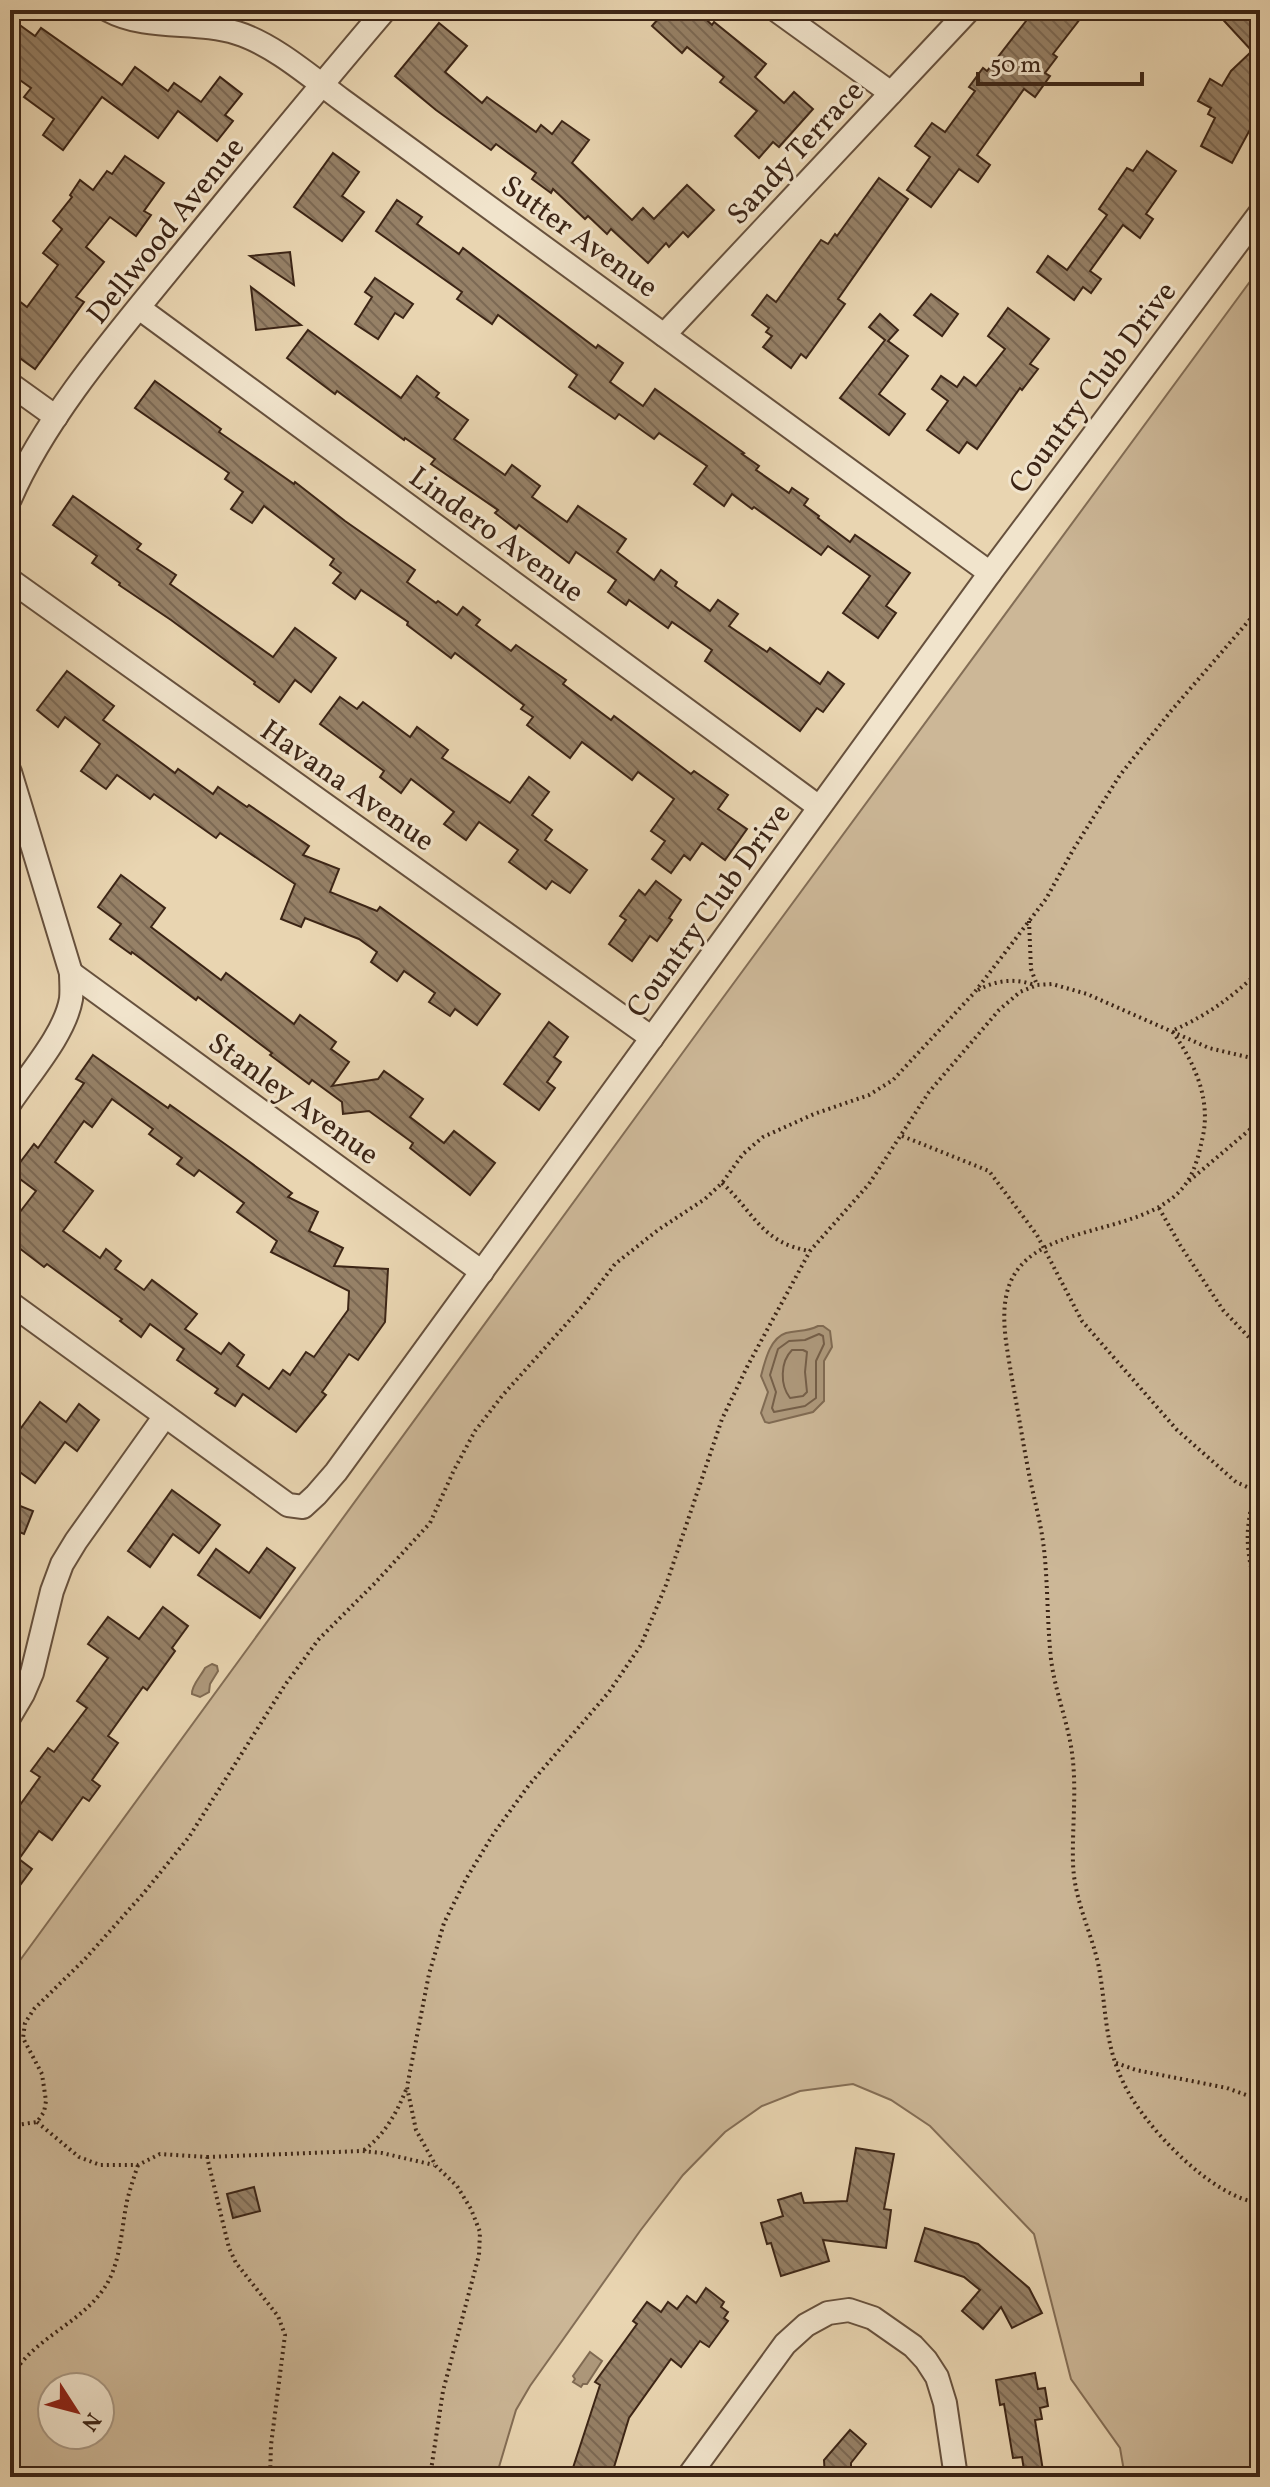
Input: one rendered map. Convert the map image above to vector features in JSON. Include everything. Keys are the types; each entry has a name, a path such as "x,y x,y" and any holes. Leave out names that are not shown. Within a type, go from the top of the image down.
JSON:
{"street":[{"name":"Sutter Avenue","path":"108,10 151,22 235,32 259,41 990,573"},
{"name":"Dellwood Avenue","path":"10,499 56,417 139,308 385,10"},
{"path":"776,10 891,93"},
{"name":"Sandy Terrace","path":"664,335 969,10"},
{"name":"Country Club Drive","path":"165,1416 288,1505 303,1507 316,1495 336,1472 990,573 1260,213"},
{"name":"Lindero Avenue","path":"139,308 819,807"},
{"path":"10,384 56,417"},
{"name":"Havana Avenue","path":"10,580 652,1038"},
{"path":"10,772 71,973 71,996 66,1017 10,1103"},
{"name":"Stanley Avenue","path":"71,973 482,1272"},
{"path":"10,1303 165,1416 62,1564 52,1591 32,1673 10,1716"},
{"path":"688,2477 785,2344 806,2325 828,2313 849,2310 873,2318 913,2346 932,2368 945,2403 956,2477"}],"path":[{"path":"10,2126 37,2122 44,2112 46,2101 42,2074 23,2038 25,2023 34,2009 95,1948 189,1837 277,1697 318,1640 430,1523 475,1431 502,1396 585,1303 615,1264 705,1199 722,1183 743,1154 763,1137 814,1114 869,1095 893,1080 974,993 1046,899 1120,775 1252,617 1260,602"},
{"path":"1030,919 1031,969 1037,985"},
{"path":"1172,1031 1225,1003 1260,971"},
{"path":"974,993 987,985 1019,979 1037,985"},
{"path":"362,2151 379,2139 397,2112 407,2087 429,1974 444,1923 466,1879 529,1785 609,1692 641,1645 666,1585 722,1419 763,1338 810,1251 869,1184 929,1092 999,1010 1020,992 1037,985 1052,984 1087,994 1209,1048 1260,1060"},
{"path":"1172,1031 1186,1050 1196,1072 1206,1110 1199,1153 1187,1183"},
{"path":"1260,1121 1159,1208 1135,1219 1077,1234 1043,1249 1020,1268 1006,1296 1006,1335 1044,1547 1051,1660 1059,1706 1072,1752 1074,1885 1098,1962 1106,2036 1123,2083 1155,2129 1184,2159 1234,2197 1260,2203"},
{"path":"902,1136 989,1171 1037,1235 1082,1321 1168,1419 1210,1461 1236,1482 1256,1491"},
{"path":"722,1183 769,1235 800,1250 810,1251"},
{"path":"1159,1208 1223,1310 1260,1349"},
{"path":"1260,1459 1248,1527 1250,1564 1260,1605"},
{"path":"1116,2063 1136,2070 1227,2088 1260,2100"},
{"path":"407,2087 416,2130 436,2166 457,2186 480,2232 479,2255 443,2391 430,2477"},
{"path":"37,2122 79,2157 100,2165 138,2165 160,2154 207,2157 362,2151 436,2166"},
{"path":"207,2157 229,2248 236,2263 278,2316 285,2335 270,2477"},
{"path":"10,2379 19,2363 40,2342 89,2307 105,2287 116,2261 138,2165"}],"shaded area":[{"path":"1260,268 1260,2477 1125,2477 1120,2448 1071,2379 1034,2234 930,2126 891,2100 853,2084 800,2091 762,2106 725,2132 683,2175 530,2386 516,2410 496,2477 10,2477 10,1974"}],"water":[{"path":"818,1326 830,1331 832,1347 824,1361 824,1401 813,1412 765,1422 761,1413 768,1392 761,1376 772,1345 786,1333"},
{"path":"212,1664 217,1666 218,1671 209,1692 200,1697 192,1694 205,1668"},
{"path":"590,2352 602,2361 587,2384 581,2387 573,2382 573,2376"}],"building":[{"path":"666,10 696,10 712,25 714,22 766,64 755,77 784,103 794,92 813,109 779,147 773,142 759,158 735,136 757,111 720,82 724,77 687,47 682,53 652,26"},
{"path":"1045,10 1087,10 1053,54 1057,57 1045,73 1050,76 1035,97 1024,89 977,155 990,165 978,182 959,169 931,207 907,190 930,157 915,146 932,123 945,132 975,91 969,87 983,68 987,71 1033,12 1040,17"},
{"path":"1214,10 1254,10 1260,17 1260,111 1232,163 1201,146 1215,118 1208,114 1211,108 1198,101 1210,79 1222,86 1231,71 1252,51"},
{"path":"10,18 35,36 41,28 122,85 135,67 168,91 174,83 201,102 220,77 242,94 225,115 233,121 217,141 178,111 158,138 102,97 63,150 43,135 54,119 24,97 31,88 10,73"},
{"path":"439,23 467,46 445,72 482,103 487,97 536,132 541,125 552,134 562,121 589,140 572,163 632,220 643,208 654,219 687,185 714,210 688,237 683,232 669,247 666,243 648,263 611,229 607,234 588,216 585,219 553,189 551,193 532,179 536,173 496,144 491,150 395,76"},
{"path":"1147,151 1176,171 1146,214 1153,219 1140,238 1123,225 1090,271 1101,279 1091,293 1083,287 1074,300 1037,272 1048,256 1067,270 1107,215 1099,209 1127,168 1133,171"},
{"path":"333,153 359,172 342,196 364,212 342,241 294,207"},
{"path":"125,156 164,183 144,211 151,215 136,236 110,217 86,247 104,262 76,297 84,302 35,369 10,351 10,294 27,307 58,265 43,253 62,229 53,221 72,197 70,195 80,180 93,190 107,171 112,174"},
{"path":"879,178 908,199 838,299 845,304 806,358 801,354 791,368 763,347 772,336 766,332 769,328 752,315 767,295 776,302 821,240 828,244 835,234 837,236"},
{"path":"397,200 422,217 417,224 459,254 463,248 596,348 598,345 623,363 610,382 643,406 655,389 744,453 759,466 756,470 789,493 792,488 808,499 804,505 850,542 855,535 910,573 886,606 896,613 878,638 843,613 870,576 828,546 821,555 732,494 724,506 694,484 707,466 659,433 654,439 619,414 615,419 569,387 577,375 498,315 492,324 457,299 462,292 376,231"},
{"path":"290,252 294,285 250,256"},
{"path":"375,278 413,304 403,318 395,313 378,339 355,324 372,297 365,292"},
{"path":"251,287 301,325 256,330"},
{"path":"931,294 958,314 942,336 914,315"},
{"path":"1008,308 1049,339 1030,364 1038,369 1022,390 1020,388 977,449 967,442 959,453 927,430 948,401 932,389 941,376 957,387 964,377 976,386 1005,349 988,336"},
{"path":"880,314 898,330 888,341 908,356 879,394 905,414 889,435 840,398 885,340 869,327"},
{"path":"308,330 401,398 417,376 439,393 436,397 468,420 454,439 505,475 512,465 540,486 532,497 567,522 578,506 626,539 617,552 654,580 661,570 677,582 675,586 710,611 718,600 738,614 729,626 767,652 770,648 820,684 828,672 844,684 823,712 817,708 800,731 705,661 712,650 672,622 668,628 629,600 626,605 608,592 616,580 576,552 569,563 519,525 516,529 495,513 498,510 431,464 435,459 337,391 335,394 287,358"},
{"path":"155,381 221,429 219,432 295,482 415,570 407,582 436,603 438,601 457,615 463,607 480,620 476,625 511,651 516,645 566,680 563,684 611,720 614,716 691,774 694,771 728,795 718,809 747,829 725,860 702,843 690,860 684,855 671,873 652,859 665,841 651,831 674,799 638,772 632,780 582,742 570,758 527,725 533,717 521,709 524,705 455,653 451,658 407,625 408,622 361,590 355,599 333,583 341,573 330,565 334,559 264,506 252,523 231,509 243,492 225,479 229,473 135,408"},
{"path":"73,496 141,544 137,549 176,575 170,584 273,657 295,628 336,658 311,692 295,680 279,702 171,620 119,585 92,563 97,556 53,525"},
{"path":"67,671 114,706 103,720 175,773 178,769 213,794 218,787 247,807 249,805 309,846 303,855 339,869 330,892 377,911 380,907 500,994 477,1025 455,1009 450,1016 429,1002 435,993 404,971 397,981 371,962 377,952 359,939 305,918 301,927 281,919 295,884 220,833 216,838 154,794 150,799 117,775 106,789 81,771 100,744 65,717 58,727 37,710"},
{"path":"340,697 357,709 363,702 410,737 417,727 448,750 442,758 510,803 529,777 549,792 532,815 552,830 545,840 587,870 570,893 552,881 546,889 509,862 518,850 479,822 466,840 444,824 454,812 411,779 401,793 380,777 384,771 320,724"},
{"path":"121,875 165,908 151,927 221,980 226,973 294,1024 300,1015 336,1042 331,1049 349,1062 332,1086 378,1079 384,1071 423,1099 410,1117 444,1143 454,1131 495,1163 470,1195 410,1148 413,1143 369,1111 343,1114 342,1102 312,1080 309,1084 198,997 196,1000 110,939 121,924 98,907"},
{"path":"656,881 681,900 657,941 650,936 632,961 609,944 626,920 620,916 639,890 645,895"},
{"path":"549,1022 568,1037 554,1057 561,1062 547,1082 555,1088 539,1110 504,1084"},
{"path":"93,1055 232,1149 292,1193 288,1197 318,1212 309,1231 343,1248 334,1266 388,1269 385,1322 358,1360 349,1354 322,1392 326,1395 296,1432 243,1394 235,1406 215,1393 218,1389 177,1360 184,1349 150,1324 141,1337 120,1321 122,1319 47,1264 44,1267 10,1241 10,1225 36,1191 12,1173 34,1144 38,1148 84,1083 76,1079","holes":["112,1099 153,1129 149,1134 182,1158 177,1164 194,1176 199,1170 244,1203 237,1212 277,1241 271,1252 349,1291 348,1310 314,1357 306,1352 290,1375 283,1370 269,1389 237,1366 244,1355 229,1343 221,1354 185,1329 197,1314 152,1280 144,1290 115,1269 121,1261 106,1249 100,1258 63,1231 93,1191 55,1162 84,1121 92,1127"]},
{"path":"40,1402 66,1422 79,1404 99,1420 77,1451 65,1442 35,1483 10,1465 10,1443"},
{"path":"172,1490 220,1525 199,1553 173,1534 150,1567 128,1551"},
{"path":"10,1502 33,1511 24,1534 10,1528"},
{"path":"267,1548 295,1568 260,1618 198,1575 216,1549 249,1573"},
{"path":"163,1607 188,1626 172,1648 175,1651 147,1690 143,1687 108,1736 118,1743 92,1780 100,1786 89,1801 83,1797 52,1840 39,1831 19,1859 32,1869 10,1899 10,1819 40,1777 31,1771 48,1748 54,1752 87,1708 77,1701 108,1658 88,1644 108,1617 139,1639"},
{"path":"856,2148 894,2154 884,2209 891,2210 886,2248 823,2240 829,2261 781,2276 761,2223 783,2216 778,2200 801,2193 804,2203 847,2201"},
{"path":"254,2187 260,2211 233,2218 227,2194"},
{"path":"925,2228 978,2244 1029,2288 1042,2313 1012,2328 1001,2307 983,2329 962,2311 980,2290 964,2277 915,2261"},
{"path":"706,2288 724,2302 721,2307 728,2312 724,2318 728,2321 709,2347 700,2341 681,2367 671,2359 629,2418 611,2477 570,2477 600,2385 595,2382 637,2324 633,2321 647,2302 661,2312 668,2302 677,2309 687,2296 696,2303"},
{"path":"1035,2373 1038,2389 1045,2388 1048,2406 1040,2408 1042,2419 1035,2420 1044,2477 1025,2477 1022,2457 1013,2458 1004,2404 1000,2405 996,2380"},
{"path":"850,2430 866,2444 851,2463 851,2477 825,2477 824,2460"}]}
